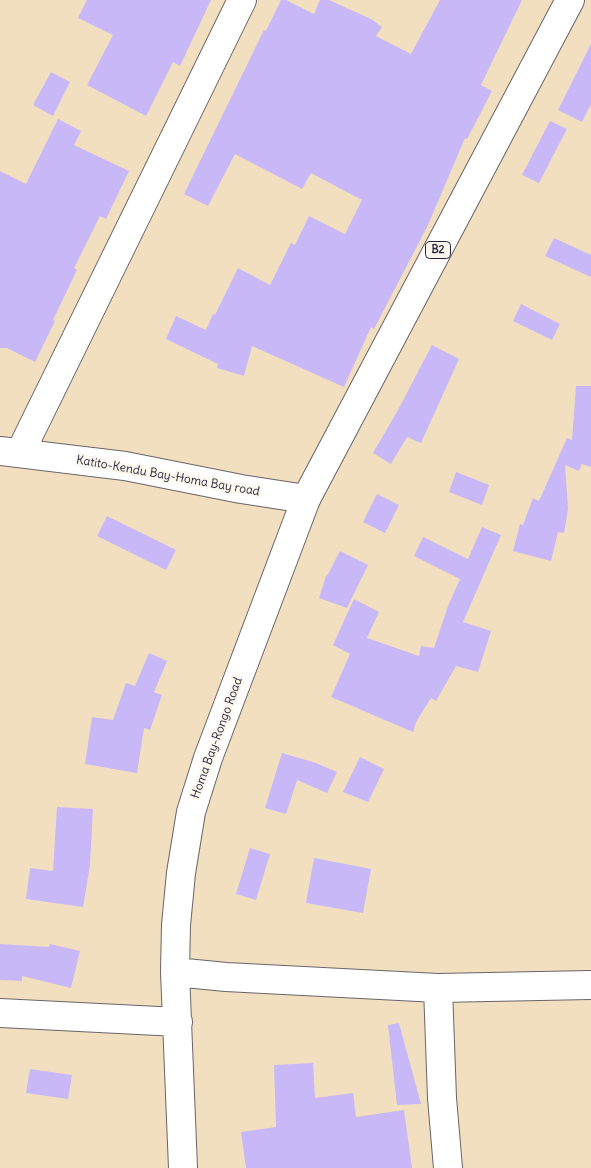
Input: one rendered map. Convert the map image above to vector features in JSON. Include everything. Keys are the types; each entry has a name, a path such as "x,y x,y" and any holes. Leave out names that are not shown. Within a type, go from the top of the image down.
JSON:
{"main road":[{"path":"10,452 242,0"},
{"name":"B2","path":"306,499 570,0"},
{"name":"Katito-Kendu Bay-Homa Bay road","path":"10,452 125,466 241,489 306,499"},
{"name":"Homa Bay-Rongo Road","path":"183,1168 175,972 181,873 191,812 208,758 306,499"},
{"path":"175,972 226,977 438,988 591,985"},
{"path":"438,988 442,1098 448,1168"},
{"path":"0,1013 178,1022"}],"building":[{"path":"87,0 211,0 180,66 173,62 146,116 87,85 113,35 78,18"},
{"path":"281,0 286,0 314,14 320,0 329,0 371,19 382,27 376,36 411,54 440,0 522,0 481,85 492,91 467,139 465,138 428,225 374,329 371,327 344,387 252,346 244,376 217,368 218,364 166,339 176,316 206,330 238,268 270,285 291,243 295,245 309,216 345,234 362,200 311,173 302,189 235,154 208,206 184,194 264,30 266,31"},
{"path":"591,44 591,104 582,122 558,110"},
{"path":"51,72 70,82 53,116 33,105"},
{"path":"58,119 81,131 74,145 129,171 106,219 100,216 74,268 77,270 35,362 7,348 0,348 0,171 26,184"},
{"path":"550,121 567,129 539,183 522,175"},
{"path":"554,238 591,255 591,277 545,256"},
{"path":"521,304 560,324 552,340 513,321"},
{"path":"432,345 459,359 421,443 407,437 391,464 373,453"},
{"path":"576,386 591,386 591,467 582,464 579,471 565,465 568,509 564,533 558,532 551,561 513,551 520,524 523,525 533,498 539,501 567,438 572,440"},
{"path":"456,472 489,485 482,505 449,492"},
{"path":"377,494 399,505 385,533 363,522"},
{"path":"107,516 176,550 166,570 97,536"},
{"path":"482,527 501,535 463,622 491,631 478,672 456,666 436,701 431,698 416,722 413,732 331,697 350,654 333,645 354,599 379,612 367,638 419,656 421,646 434,648 448,606 460,579 414,556 423,537 468,559"},
{"path":"340,551 368,565 347,608 319,598 326,576"},
{"path":"149,653 167,661 154,692 162,695 150,730 144,728 137,773 85,764 92,717 113,720 126,683 135,686"},
{"path":"282,753 316,763 337,772 327,793 297,780 286,814 265,808"},
{"path":"360,757 384,769 368,802 343,792"},
{"path":"57,807 93,809 90,865 83,907 26,899 30,868 53,871"},
{"path":"250,848 270,854 256,900 236,894"},
{"path":"314,858 371,869 363,913 306,903"},
{"path":"0,944 49,947 50,944 80,951 71,988 22,976 22,981 0,980"},
{"path":"399,1023 421,1104 397,1105 388,1025"},
{"path":"313,1063 315,1098 353,1093 356,1117 404,1110 412,1168 246,1168 241,1132 276,1127 274,1065"},
{"path":"30,1069 72,1075 68,1099 26,1093"}]}
